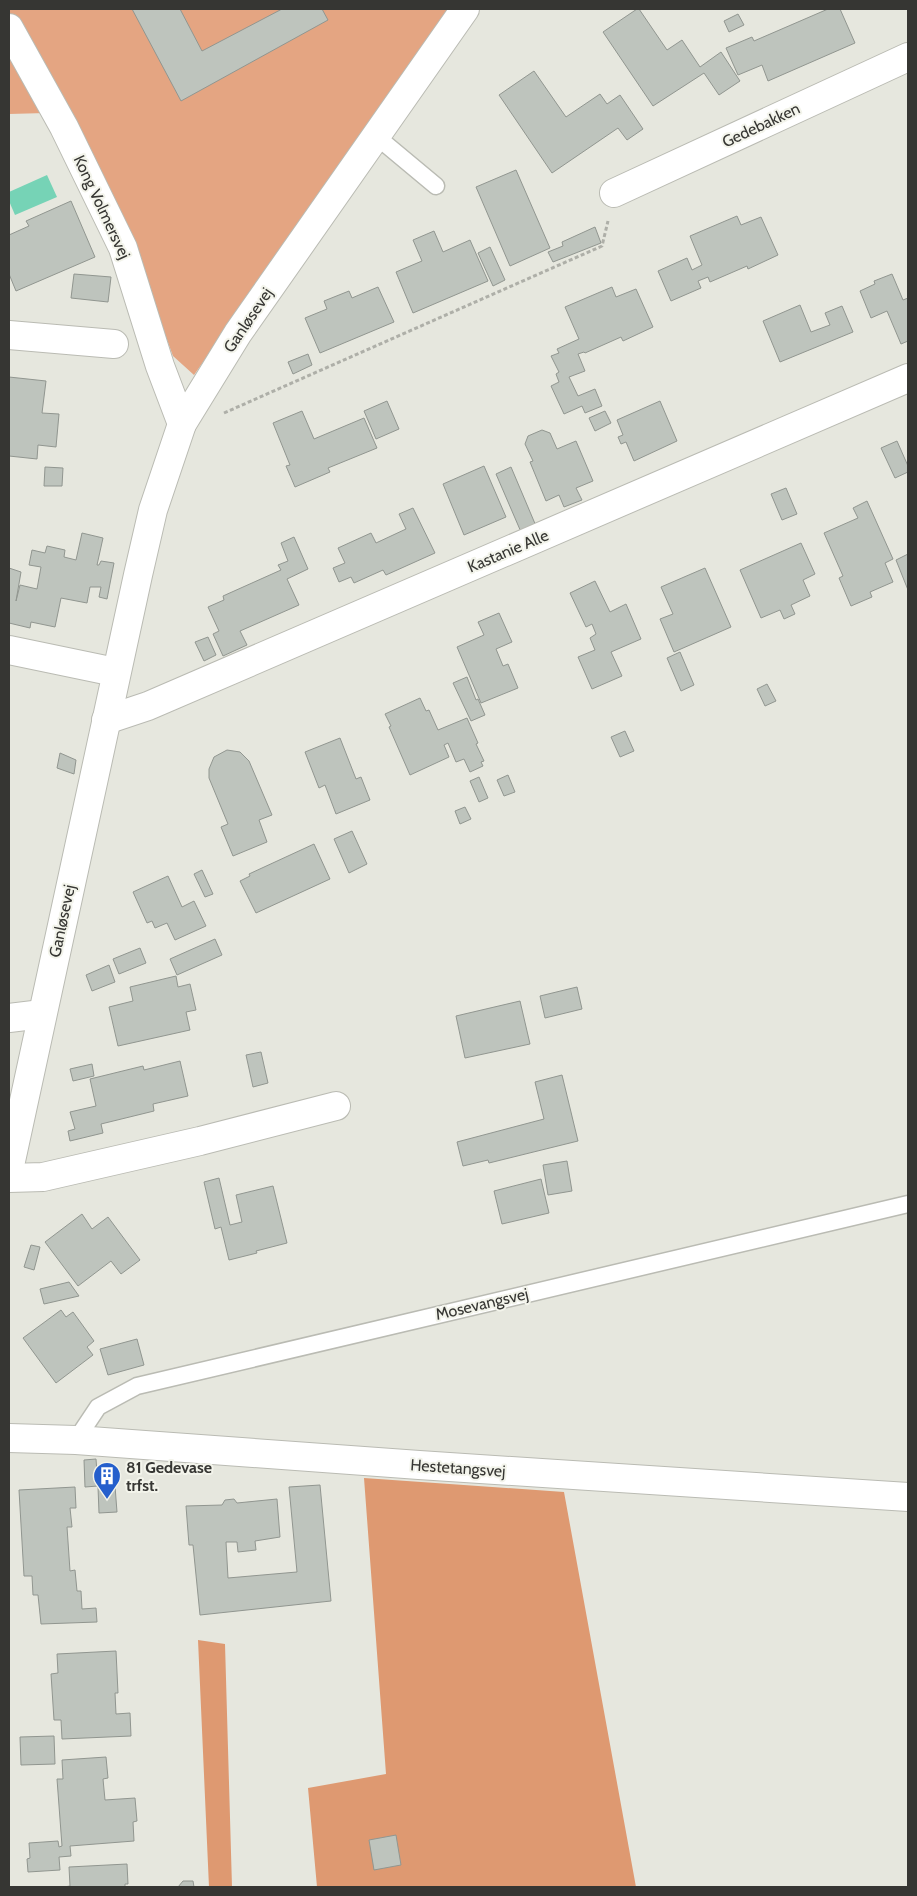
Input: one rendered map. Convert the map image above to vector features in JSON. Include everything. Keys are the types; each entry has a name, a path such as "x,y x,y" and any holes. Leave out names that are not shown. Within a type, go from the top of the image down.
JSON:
{"street":[{"name":"Ganløsevej","path":"9,1170 115,672 153,510 182,424 238,333 465,9"},
{"name":"Kong Volmersvej","path":"9,28 64,127 123,248 160,366 182,424"},
{"name":"Gedebakken","path":"614,193 908,57"},
{"path":"9,335 114,344"},
{"name":"Kastanie Alle","path":"106,720 148,706 908,378"},
{"path":"9,650 115,672"},
{"path":"9,1018 42,1014"},
{"path":"9,1178 43,1177 200,1141 336,1106"},
{"name":"Hestetangsvej","path":"9,1438 76,1440 908,1497"}],"lane":[{"path":"376,136 436,186"},
{"name":"Mosevangsvej","path":"76,1440 98,1408 136,1386 908,1204"}],"path":[{"path":"196,401 223,414 602,246 614,193"}],"shaded area":[{"path":"9,9 449,9 194,375 173,356 128,235 46,113 9,114"},
{"path":"47,175 57,197 15,215 9,201 9,192"},
{"path":"364,1478 564,1492 636,1887 317,1887 308,1788 386,1774"},
{"path":"198,1640 225,1644 232,1887 209,1887"}],"building":[{"path":"132,9 180,9 202,51 282,9 322,9 328,20 181,101"},
{"path":"639,9 667,50 682,40 700,67 721,52 740,81 719,95 704,73 653,106 603,32"},
{"path":"828,9 840,9 855,43 768,81 762,65 738,75 726,48 752,37 754,41"},
{"path":"738,14 744,25 729,32 724,21"},
{"path":"534,71 566,117 600,94 607,104 620,95 643,129 627,140 618,128 552,173 499,95"},
{"path":"516,170 550,248 510,266 476,187"},
{"path":"71,201 95,257 16,291 9,274 9,235 29,226 26,221"},
{"path":"737,216 741,225 761,217 778,255 748,269 747,266 710,282 708,277 698,281 701,288 671,301 658,271 687,258 692,270 702,265 690,236"},
{"path":"595,227 601,243 553,262 548,252 563,246 562,242"},
{"path":"434,231 443,252 470,240 488,281 413,313 396,272 422,261 413,240"},
{"path":"490,247 505,280 493,286 478,253"},
{"path":"74,274 111,277 108,302 71,298"},
{"path":"892,274 903,300 908,298 908,341 901,344 887,311 871,318 860,291 875,284 874,281"},
{"path":"378,287 394,322 320,353 305,318 327,309 324,301 349,291 352,298"},
{"path":"612,287 616,297 636,289 653,327 623,341 621,337 585,353 578,354 585,371 569,377 578,396 595,389 602,406 585,413 582,406 564,414 551,386 559,382 556,374 559,372 551,356 559,353 557,349 579,339 565,307"},
{"path":"800,305 811,332 830,325 825,313 842,306 853,332 780,362 763,321"},
{"path":"308,354 312,365 293,374 288,362"},
{"path":"9,377 46,381 42,413 59,414 56,447 38,445 37,459 9,456"},
{"path":"387,401 399,429 376,439 364,411"},
{"path":"660,401 677,441 634,461 626,442 621,444 618,437 623,435 617,420"},
{"path":"302,411 314,439 364,418 377,448 328,468 330,472 295,487 286,466 290,465 273,423"},
{"path":"605,411 611,423 595,431 589,418"},
{"path":"542,430 550,433 557,449 576,441 593,481 576,488 582,500 564,507 559,495 546,501 530,462 533,461 525,444 528,436"},
{"path":"897,441 908,466 908,472 895,478 881,448"},
{"path":"484,466 506,517 464,535 443,484"},
{"path":"45,467 63,468 62,486 44,486"},
{"path":"511,467 536,526 521,532 496,474"},
{"path":"786,488 797,514 782,520 771,494"},
{"path":"867,501 893,559 885,563 893,582 870,592 872,597 851,606 839,578 843,576 824,533 858,518 853,508"},
{"path":"413,508 435,553 386,575 383,570 354,583 351,577 339,582 333,568 345,563 338,548 371,533 376,543 406,529 399,514"},
{"path":"82,533 103,538 97,565 101,561 114,563 107,599 99,597 101,587 90,587 87,603 61,598 55,627 31,622 30,628 9,623 9,568 21,572 16,601 20,585 37,589 41,567 29,565 32,550 45,553 47,546 65,550 64,557 76,560"},
{"path":"294,537 308,569 287,579 299,605 240,631 247,645 223,656 213,634 219,631 208,607 224,600 223,596 281,570 278,565 288,561 281,543"},
{"path":"801,543 815,574 803,580 810,596 791,605 795,614 784,619 780,610 761,618 740,570"},
{"path":"908,554 908,590 896,560"},
{"path":"705,568 731,627 674,652 660,619 673,614 661,587"},
{"path":"595,581 610,612 626,604 641,639 611,652 622,676 592,689 578,657 595,650 590,638 596,634 592,624 586,627 570,593"},
{"path":"499,613 512,642 496,649 503,666 508,664 518,688 481,703 457,647 484,635 478,622"},
{"path":"208,637 216,655 204,661 195,642"},
{"path":"680,652 694,685 681,691 667,658"},
{"path":"467,677 476,700 478,699 485,715 471,721 453,683"},
{"path":"767,684 776,701 765,706 757,689"},
{"path":"420,698 426,711 429,710 438,730 467,718 484,761 481,762 483,766 470,772 464,759 456,762 448,743 444,745 449,757 410,775 385,714"},
{"path":"625,731 634,751 620,757 611,737"},
{"path":"340,738 356,779 361,777 370,800 336,814 325,785 319,788 305,752"},
{"path":"227,750 240,752 249,761 272,815 259,820 267,842 233,856 221,827 228,824 209,778 209,769 214,757"},
{"path":"60,753 76,760 74,774 57,768"},
{"path":"508,775 515,792 504,796 497,780"},
{"path":"479,777 488,798 479,802 470,781"},
{"path":"465,807 471,819 460,824 455,811"},
{"path":"352,831 367,864 349,873 334,839"},
{"path":"314,844 330,879 256,913 240,881 250,876 249,874"},
{"path":"202,870 213,894 205,897 194,874"},
{"path":"168,876 182,907 194,901 206,926 175,940 167,923 155,928 152,921 147,923 133,892"},
{"path":"215,939 222,955 177,975 170,959"},
{"path":"140,948 146,963 119,974 113,959"},
{"path":"109,965 115,982 92,991 86,975"},
{"path":"176,976 178,987 190,984 196,1010 186,1012 190,1030 118,1046 109,1007 133,1001 130,987"},
{"path":"577,987 582,1009 545,1018 540,996"},
{"path":"520,1001 530,1044 465,1058 456,1016"},
{"path":"261,1052 268,1083 253,1087 246,1055"},
{"path":"180,1061 188,1096 153,1104 154,1111 101,1124 103,1133 70,1141 68,1131 75,1129 70,1112 96,1106 90,1079 143,1066 144,1070"},
{"path":"92,1064 94,1076 73,1081 70,1069"},
{"path":"562,1075 578,1141 489,1163 488,1160 463,1166 457,1142 544,1119 535,1082"},
{"path":"567,1161 572,1191 548,1195 543,1165"},
{"path":"219,1178 230,1225 242,1222 236,1195 273,1186 287,1243 229,1260 221,1227 215,1229 204,1182"},
{"path":"541,1179 549,1213 502,1224 494,1191"},
{"path":"82,1214 92,1229 108,1217 140,1260 121,1274 111,1261 78,1286 45,1242"},
{"path":"31,1245 40,1247 34,1270 24,1267"},
{"path":"69,1282 79,1296 44,1304 40,1289"},
{"path":"61,1310 66,1317 73,1312 94,1341 87,1347 93,1355 56,1383 23,1338"},
{"path":"137,1339 144,1365 108,1375 100,1349"},
{"path":"96,1459 98,1486 85,1487 84,1460"},
{"path":"320,1485 331,1601 200,1615 193,1545 189,1545 186,1506 222,1505 225,1500 234,1499 237,1503 277,1499 280,1537 255,1541 256,1550 238,1552 237,1542 226,1542 228,1578 297,1572 289,1487"},
{"name":"81 Gedevase trfst.","path":"115,1486 117,1512 99,1513 98,1487"},
{"path":"75,1487 76,1508 70,1508 72,1527 67,1527 70,1571 75,1570 77,1591 81,1591 82,1609 96,1608 97,1622 41,1624 38,1595 33,1595 32,1576 24,1576 19,1490"},
{"path":"116,1651 118,1693 115,1693 116,1714 130,1713 131,1736 62,1739 61,1720 54,1720 51,1674 58,1673 57,1654"},
{"path":"54,1736 55,1764 21,1765 20,1737"},
{"path":"106,1757 108,1778 103,1779 105,1800 135,1798 137,1821 133,1822 134,1841 70,1846 71,1856 59,1857 60,1870 28,1872 27,1859 30,1858 29,1843 58,1841 59,1847 62,1846 57,1779 63,1779 62,1760"},
{"path":"396,1835 401,1865 374,1870 369,1840"},
{"path":"127,1864 128,1884 125,1884 125,1887 64,1887 70,1886 69,1867"},
{"path":"183,1881 193,1881 194,1887 178,1887"}],"place":[{"name":"81 Gedevase trfst.","path":"107,1500"}]}
